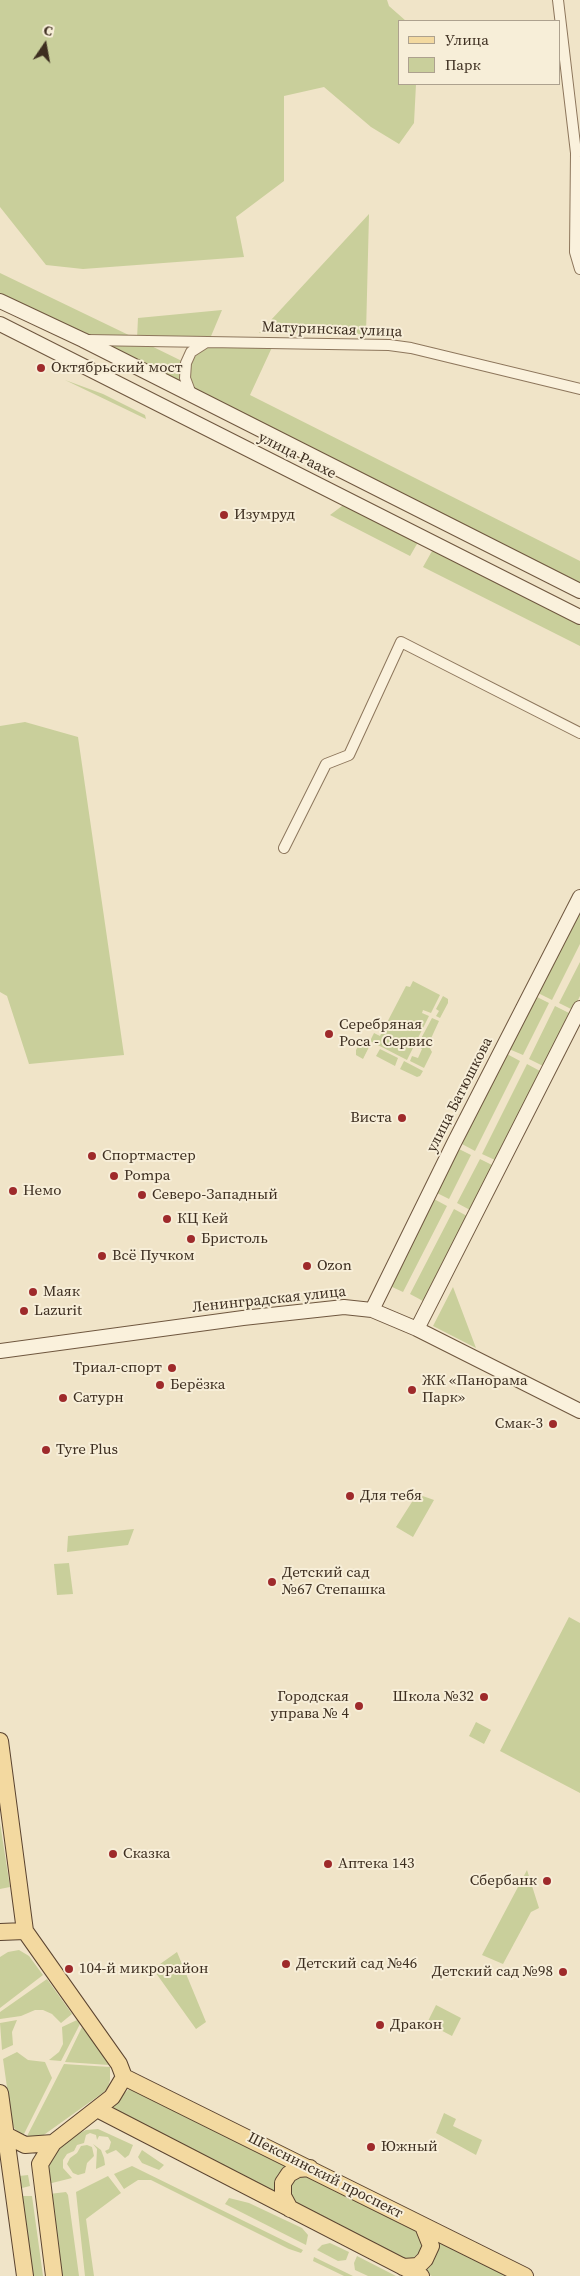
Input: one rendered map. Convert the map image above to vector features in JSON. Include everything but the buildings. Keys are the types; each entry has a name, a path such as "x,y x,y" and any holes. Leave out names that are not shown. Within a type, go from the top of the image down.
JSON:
{"main road":[{"path":"0,1741 25,1931 119,2064 124,2077 112,2097 53,2143 40,2164 54,2276"},
{"path":"0,1932 25,1931"},
{"name":"Шекснинский проспект","path":"124,2077 525,2276"},
{"path":"0,2093 25,2276"},
{"path":"97,2109 421,2276"},
{"path":"6,2135 25,2145 53,2143"},
{"path":"290,2208 284,2196 283,2183 289,2174 298,2169 310,2168"},
{"path":"404,2267 418,2266 425,2259 431,2246 423,2226"}],"street":[{"path":"558,0 578,152 575,252 580,269"},
{"name":"улица Раахе","path":"0,301 83,340 580,591"},
{"name":"улица Раахе","path":"0,324 580,617"},
{"name":"Матуринская улица","path":"83,340 358,344 411,348 580,389"},
{"path":"191,394 185,378 186,363 191,352 198,346 209,342"},
{"path":"284,848 326,764 349,755 401,642 580,733"},
{"name":"улица Батюшкова","path":"372,1310 446,1157 580,897"},
{"path":"417,1329 580,1008"},
{"name":"Ленинградская улица","path":"0,1352 250,1317 344,1307 372,1310 417,1329 580,1411"}],"green space":[{"path":"0,0 387,0 389,6 405,20 398,20 398,85 416,85 414,123 399,144 371,127 324,87 284,96 284,181 236,217 244,257 83,269 46,265 0,207"},
{"path":"369,214 366,334 259,333"},
{"path":"0,273 137,339 138,318 222,310 209,341 274,343 250,395 580,561 580,589 0,301","holes":["139,340 198,346 186,363"]},
{"path":"65,380 103,394 145,415 146,419"},
{"path":"350,500 421,537 410,556 330,515"},
{"path":"436,544 580,615 580,646 423,567"},
{"path":"25,722 78,737 124,1055 29,1064 7,996 0,992 0,726"},
{"path":"580,911 580,944 552,1000 538,993"},
{"path":"580,962 580,996 573,1010 559,1003"},
{"path":"413,981 440,995 431,1013 423,1010 422,1013 429,1016 407,1060 370,1041 374,1033 380,1036 406,986 410,987"},
{"path":"443,996 448,999 448,1003 440,1018 436,1016 439,1011 436,1009"},
{"path":"535,996 549,1003 523,1055 509,1049"},
{"path":"555,1006 569,1013 543,1066 529,1059"},
{"path":"432,1018 439,1021 428,1045 432,1052 424,1068 410,1061 412,1056 418,1058 422,1049 417,1046"},
{"path":"359,1044 370,1045 363,1059 356,1055"},
{"path":"380,1049 398,1058 395,1066 376,1056"},
{"path":"507,1054 520,1061 475,1151 462,1144"},
{"path":"404,1061 423,1071 420,1076 417,1077 400,1069"},
{"path":"527,1064 540,1071 495,1160 482,1154"},
{"path":"459,1149 471,1155 449,1199 437,1193"},
{"path":"480,1159 492,1165 470,1210 457,1203"},
{"path":"434,1199 447,1206 403,1292 390,1286"},
{"path":"454,1209 467,1216 423,1301 410,1294"},
{"path":"453,1287 476,1348 433,1326"},
{"path":"417,1494 434,1500 413,1537 396,1527"},
{"path":"134,1529 128,1545 67,1552 68,1536"},
{"path":"69,1563 73,1594 57,1595 54,1564"},
{"path":"569,1617 580,1623 580,1793 500,1751"},
{"path":"476,1722 491,1730 484,1744 469,1736"},
{"path":"0,1823 10,1887 0,1889"},
{"path":"527,1870 539,1908 531,1912 503,1964 482,1955"},
{"path":"19,1950 29,1956 43,1975 0,2008 0,1957 8,1952"},
{"path":"177,1952 206,2022 196,2029 153,1969"},
{"path":"47,1979 72,2014 61,2023 52,2014 43,2010 35,2010 21,2016 0,2019 0,2012"},
{"path":"436,2005 461,2018 452,2036 427,2023"},
{"path":"17,2020 12,2032 13,2045 2,2050 0,2023"},
{"path":"77,2020 80,2024 61,2061 49,2060 59,2052 63,2044 62,2027"},
{"path":"82,2027 108,2062 109,2065 65,2062"},
{"path":"17,2052 28,2060 45,2062 52,2078 23,2136 14,2128 12,2123 3,2059"},
{"path":"64,2064 110,2067 108,2087 104,2092 38,2139 26,2138"},
{"path":"130,2088 290,2167 278,2174 276,2182 278,2196 108,2109"},
{"path":"444,2113 456,2119 453,2126 482,2140 476,2155 436,2133"},
{"path":"98,2129 133,2145 129,2155 125,2158 116,2150 107,2154 105,2151 109,2149 111,2142 108,2137 99,2136 97,2140 96,2135 90,2133 86,2135 84,2143 77,2145 74,2151 67,2154 63,2160 63,2168 72,2178 48,2184 50,2160 60,2147 72,2137 86,2130"},
{"path":"93,2144 101,2150 105,2165 96,2169 97,2149"},
{"path":"87,2145 92,2147 94,2156 87,2163 85,2173 78,2175 73,2173 67,2164 81,2146"},
{"path":"142,2150 164,2165 159,2170 142,2163 138,2157"},
{"path":"132,2166 303,2250 301,2253 289,2249 151,2180 138,2180 124,2189 114,2174"},
{"path":"306,2174 418,2230 423,2242 420,2252 413,2258 403,2259 293,2203 290,2190 294,2178"},
{"path":"28,2175 30,2186 22,2188 19,2176"},
{"path":"108,2176 121,2193 86,2219 94,2276 85,2276 76,2192"},
{"path":"66,2192 68,2195 79,2276 60,2276 49,2194"},
{"path":"21,2196 32,2196 43,2276 32,2276"},
{"path":"229,2198 249,2203 302,2228 308,2235 306,2245 225,2204"},
{"path":"438,2241 506,2276 432,2276 418,2270"},
{"path":"330,2243 349,2252 346,2260 338,2261 317,2250 322,2245"},
{"path":"357,2256 396,2276 368,2276 355,2270 354,2263"},
{"path":"314,2257 353,2276 344,2276 313,2261"}],"place":[{"name":"Октябрьский мост","path":"41,368"},
{"name":"Изумруд","path":"224,515"},
{"name":"Серебряная Роса - Сервис","path":"329,1034"},
{"name":"Виста","path":"402,1118"},
{"name":"Спортмастер","path":"92,1156"},
{"name":"Pompa","path":"114,1176"},
{"name":"Немо","path":"13,1191"},
{"name":"Северо-Западный","path":"142,1195"},
{"name":"КЦ Кей","path":"167,1219"},
{"name":"Бристоль","path":"191,1239"},
{"name":"Всё Пучком","path":"102,1256"},
{"name":"Ozon","path":"307,1266"},
{"name":"Маяк","path":"33,1292"},
{"name":"Lazurit","path":"24,1311"},
{"name":"Триал-спорт","path":"172,1368"},
{"name":"Берёзка","path":"160,1385"},
{"name":"ЖК «Панорама Парк»","path":"412,1390"},
{"name":"Сатурн","path":"63,1398"},
{"name":"Смак-3","path":"553,1424"},
{"name":"Tyre Plus","path":"46,1450"},
{"name":"Для тебя","path":"350,1496"},
{"name":"Детский сад №67 Степашка","path":"272,1582"},
{"name":"Школа №32","path":"484,1697"},
{"name":"Городская управа № 4","path":"359,1706"},
{"name":"Сказка","path":"113,1854"},
{"name":"Аптека 143","path":"328,1864"},
{"name":"Сбербанк","path":"547,1881"},
{"name":"Детский сад №46","path":"286,1964"},
{"name":"104-й микрорайон","path":"69,1969"},
{"name":"Детский сад №98","path":"563,1972"},
{"name":"Дракон","path":"380,2025"},
{"name":"Южный","path":"371,2147"}]}
